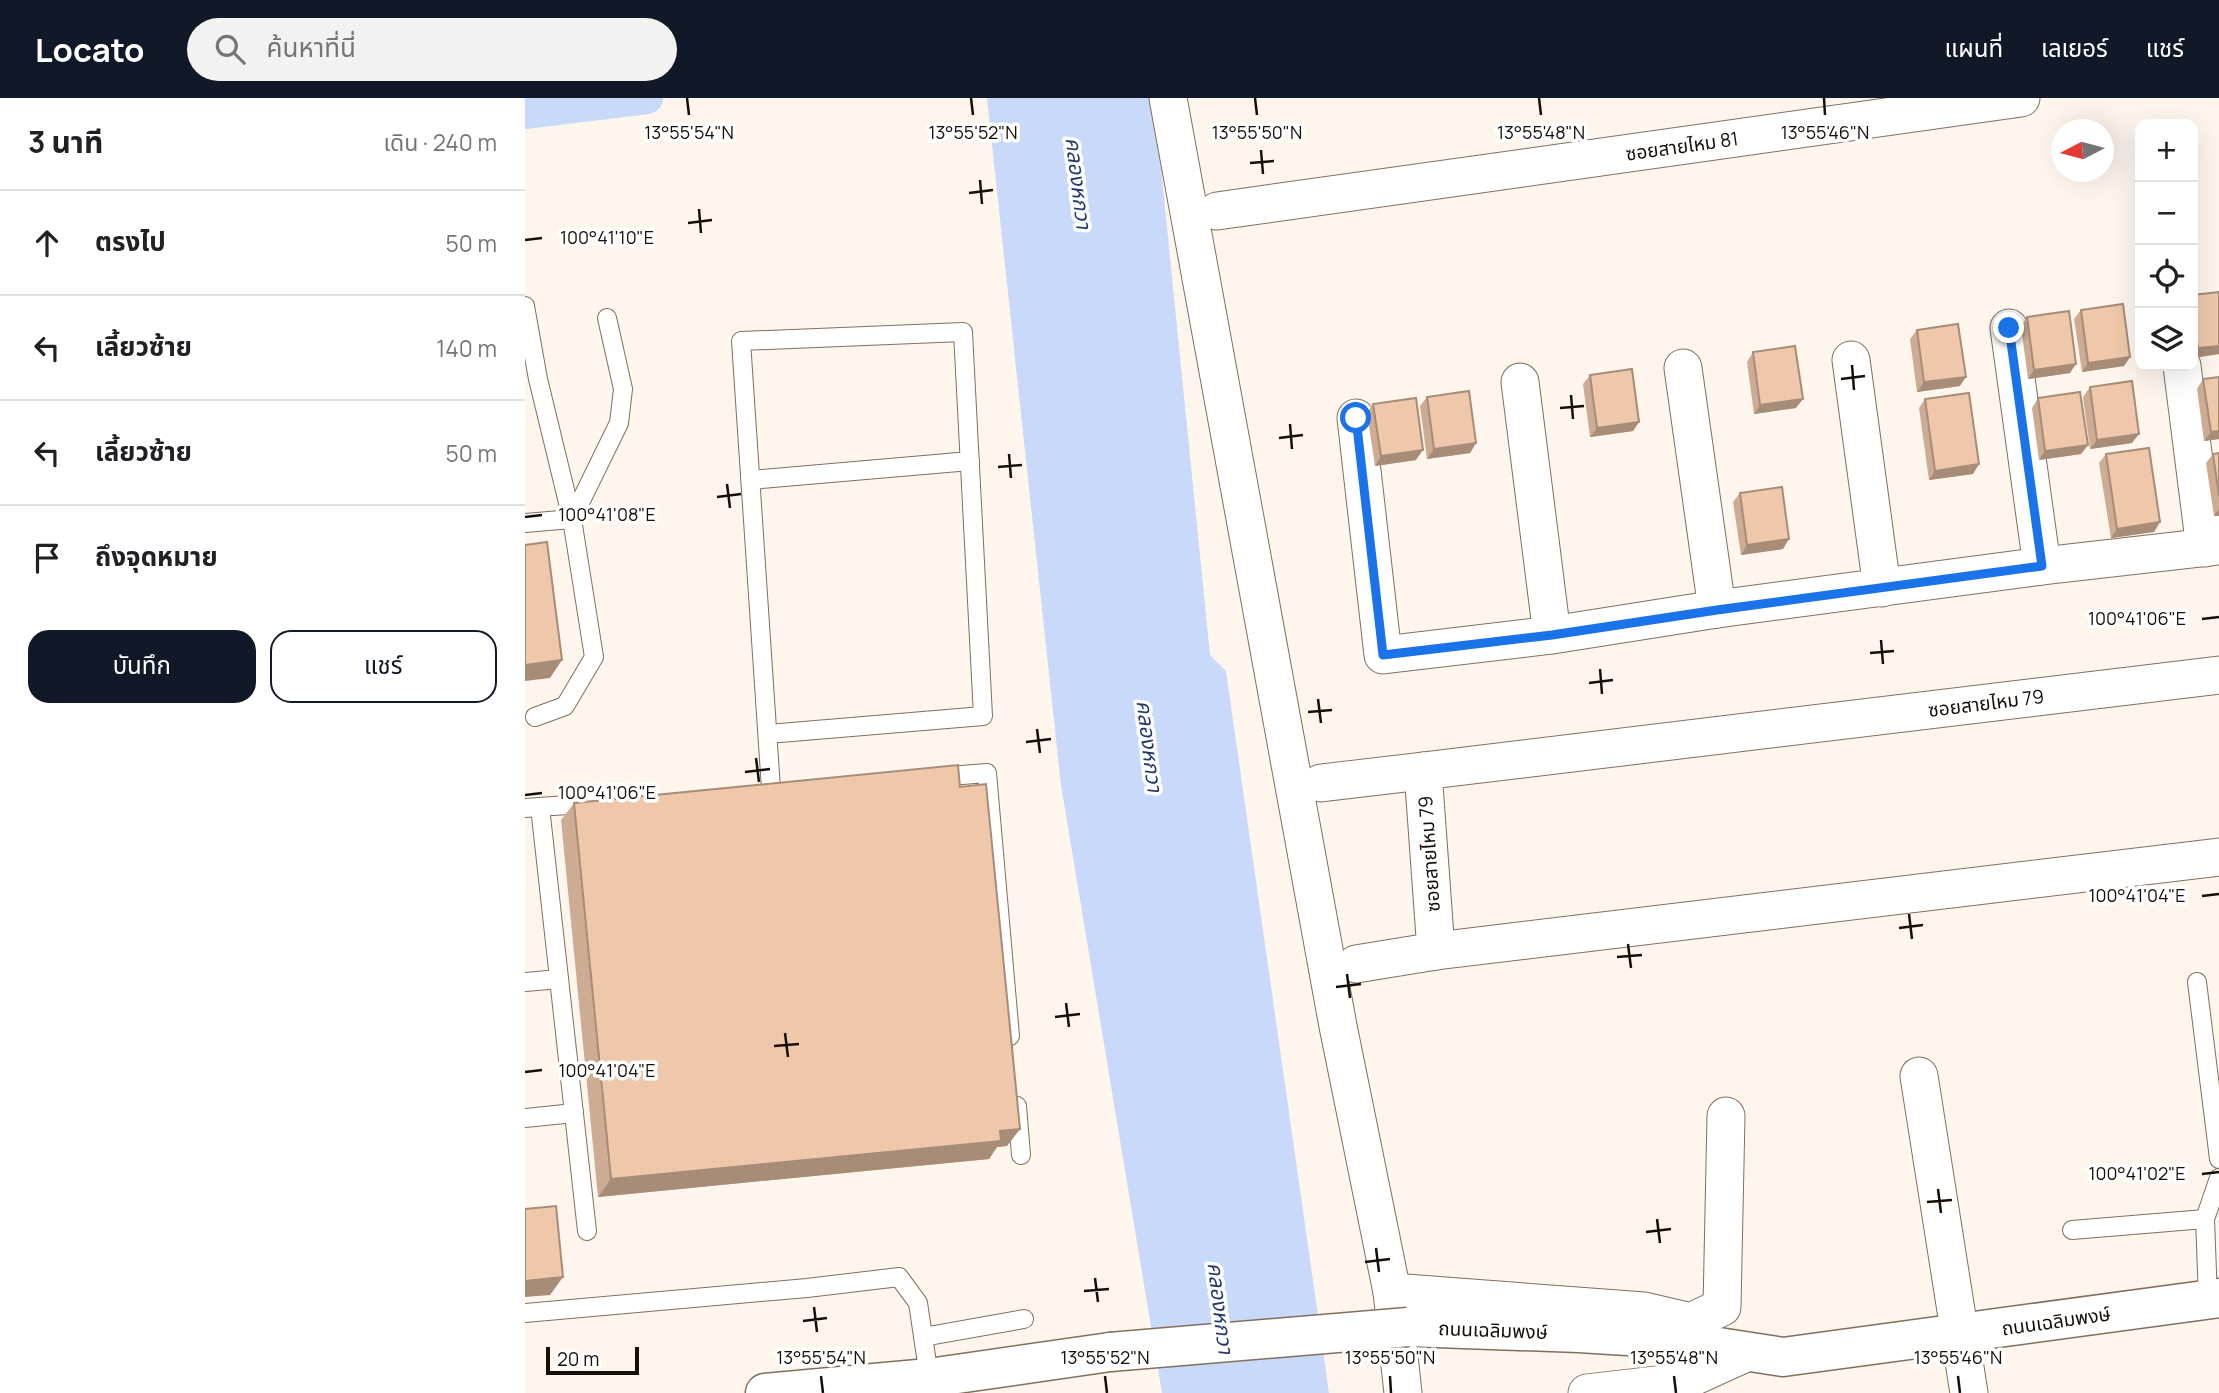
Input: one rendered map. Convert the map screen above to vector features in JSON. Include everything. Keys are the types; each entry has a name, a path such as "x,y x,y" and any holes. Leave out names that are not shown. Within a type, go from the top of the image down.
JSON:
{"main road":[{"name":"ถนนเฉลิมพงษ์","path":"765,1393 930,1386 1110,1352 1408,1327 1660,1338 1766,1354 1961,1334 2213,1299"}],"street":[{"path":"1168,98 1338,1026 1392,1292 1403,1393"},
{"name":"ซอยสายไหม 81","path":"1217,211 2021,98"},
{"path":"2009,328 2042,566"},
{"path":"1851,360 1881,588"},
{"path":"1683,368 1717,610"},
{"path":"1356,418 1383,655 1552,635 2042,566 2212,547 2183,371"},
{"path":"1520,382 1552,635"},
{"name":"ซอยสายไหม 79","path":"1436,951 1423,771 2219,675"},
{"path":"1321,783 1423,771"},
{"path":"1356,964 1436,951 2219,857"},
{"path":"1919,1076 1969,1393"},
{"path":"1691,1322 1722,1307 1726,1116"},
{"path":"1392,1292 1644,1311 1757,1333 1766,1354 1682,1382 1587,1393"}],"lane":[{"path":"525,306 538,379 572,519 594,657 565,706 535,717"},
{"path":"572,519 619,423 623,389 607,317"},
{"path":"768,734 983,716 963,331 741,341 771,789"},
{"path":"751,480 970,461"},
{"path":"525,523 572,519"},
{"path":"919,778 987,773 1012,1059"},
{"path":"587,1231 559,979 533,808 607,802"},
{"path":"525,982 559,979"},
{"path":"2197,982 2219,1159"},
{"path":"1015,1087 1021,1155"},
{"path":"525,1118 575,1113"},
{"path":"2213,1299 2204,1219 2219,1178"},
{"path":"2072,1230 2204,1219"},
{"path":"525,1313 807,1288 899,1277 918,1303 930,1386"},
{"path":"923,1337 1024,1319"}],"water":[{"name":"คลองหกวา","path":"987,98 1154,98 1210,655 1226,671 1329,1393 1162,1393 1061,785"}],"building":[{"path":"2219,292 2219,346 2198,348 2198,294"},
{"path":"2123,304 2130,357 2088,363 2081,310"},
{"path":"2069,311 2076,364 2034,370 2027,317"},
{"path":"1958,324 1966,377 1924,382 1917,330"},
{"path":"1795,346 1803,399 1760,405 1753,352"},
{"path":"1632,369 1639,422 1597,428 1590,375"},
{"path":"2219,377 2219,431 2211,432 2203,379"},
{"path":"2132,381 2139,434 2097,440 2090,387"},
{"path":"1469,391 1476,443 1434,449 1427,397"},
{"path":"2080,392 2088,445 2045,451 2038,398"},
{"path":"1969,393 1979,464 1935,471 1925,399"},
{"path":"1416,398 1423,450 1381,456 1373,404"},
{"path":"2149,448 2160,522 2117,529 2106,454"},
{"path":"2219,453 2219,496 2213,454"},
{"path":"1782,487 1789,539 1747,545 1740,493"},
{"path":"547,542 562,660 525,665 525,545"},
{"path":"958,765 960,787 986,784 1020,1129 1000,1131 1001,1141 611,1179 574,803"},
{"path":"556,1206 563,1277 525,1281 525,1209"}],"waterway":[{"path":"525,113 647,98"}],"route":[{"path":"1356,418 1383,655 1552,635 2042,566 2009,328"}]}
